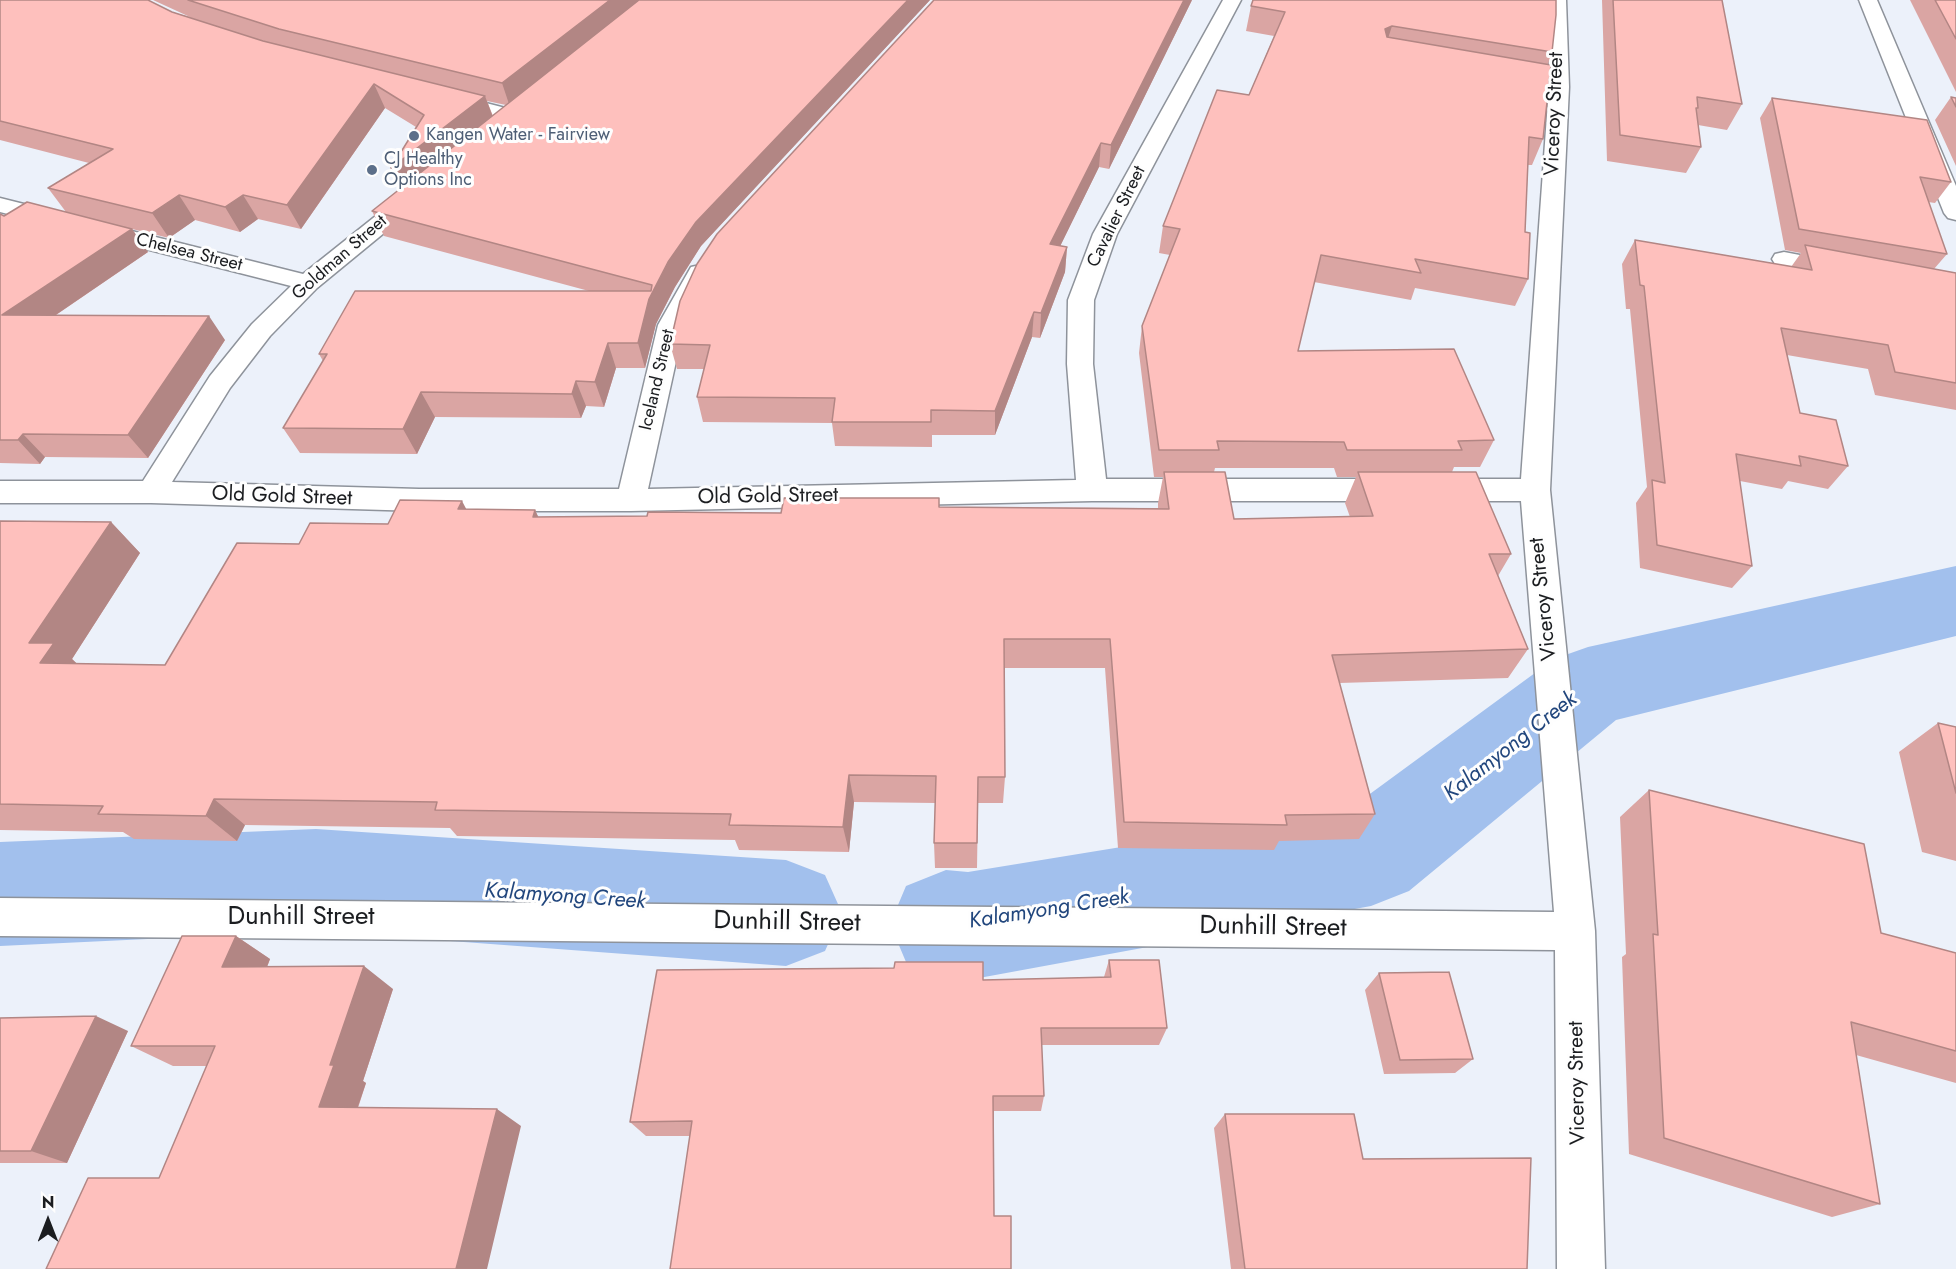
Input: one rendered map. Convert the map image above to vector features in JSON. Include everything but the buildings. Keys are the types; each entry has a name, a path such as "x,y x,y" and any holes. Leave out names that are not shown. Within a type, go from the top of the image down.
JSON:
{"street":[{"name":"Cavalier Street","path":"1092,490 1080,364 1081,300 1105,234 1232,0"},
{"name":"Viceroy Street","path":"1557,0 1558,87 1535,490 1575,931 1581,1269"},
{"path":"1868,0 1956,213"},
{"path":"433,96 514,117"},
{"name":"Goldman Street","path":"151,492 220,382 261,330 308,283 432,182"},
{"name":"Chelsea Street","path":"0,205 308,283"},
{"name":"Iceland Street","path":"631,500 670,325 689,288 712,253"},
{"path":"1784,260 1864,274"},
{"name":"Old Gold Street","path":"0,492 151,492 361,500 631,500 1092,490 1535,490"},
{"name":"Dunhill Street","path":"0,917 1575,931"}],"waterway":[{"name":"Kalamyong Creek","path":"946,924 968,926 1371,856 1588,687 1956,601"},
{"name":"Kalamyong Creek","path":"0,894 316,880 786,913"}],"place":[{"name":"Kangen Water - Fairview","path":"414,136"},
{"name":"CJ Healthy Options Inc","path":"372,170"}]}
